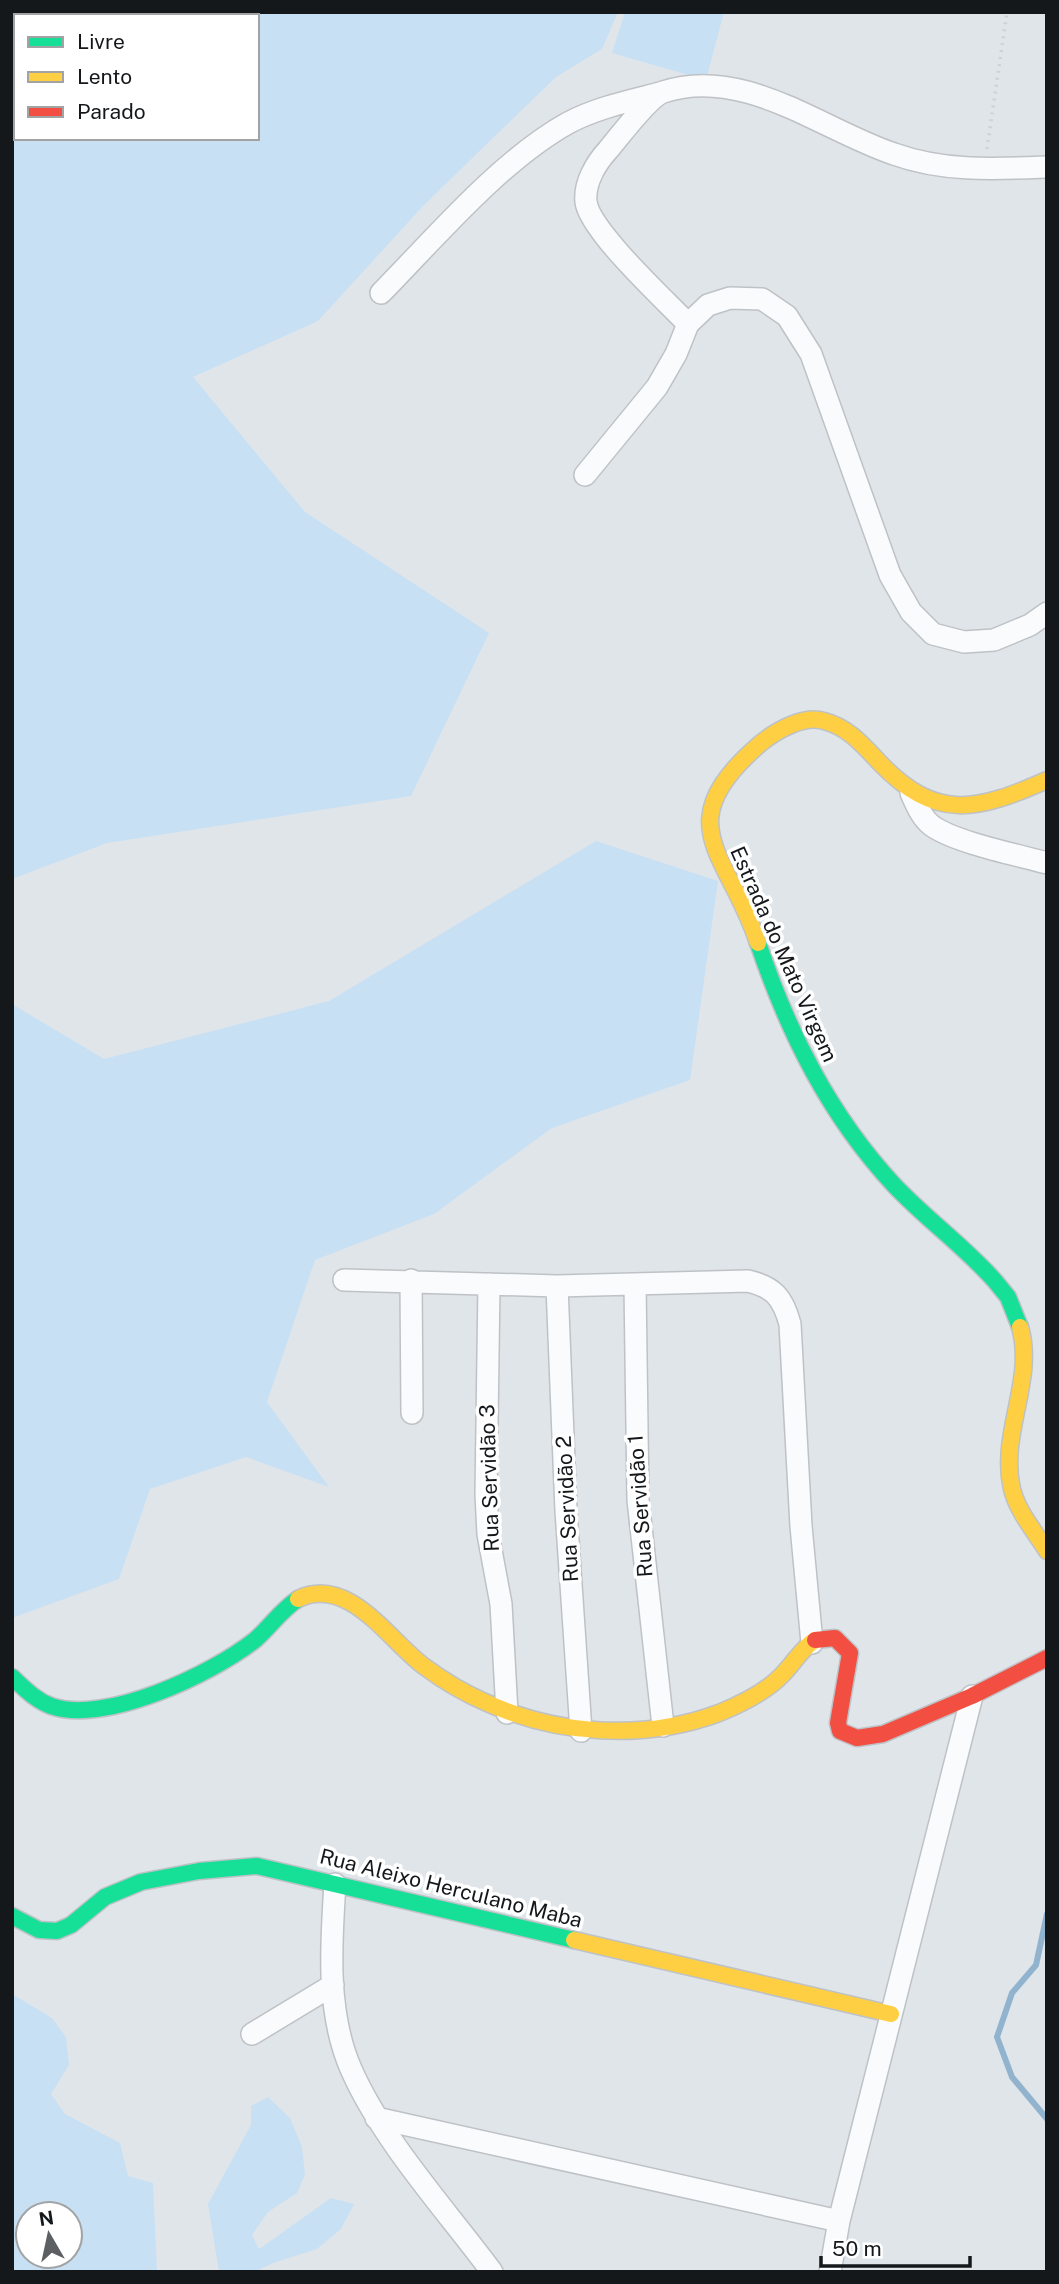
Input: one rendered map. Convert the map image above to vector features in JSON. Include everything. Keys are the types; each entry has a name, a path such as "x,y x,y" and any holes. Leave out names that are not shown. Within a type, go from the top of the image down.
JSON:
{"street":[{"path":"381,293 516,159 542,138 596,111 694,86 722,87 773,101 894,155 944,167 1047,167"},
{"path":"660,93 604,154 589,180 586,202 593,221 607,238 688,324"},
{"path":"585,475 657,387 676,354 688,324 708,305 730,298 762,299 787,316 811,354 890,575 911,612 933,634 964,642 994,640 1030,625 1047,613"},
{"name":"Estrada do Mato Virgem","path":"911,793 854,734 826,721 802,721 768,738 724,783 709,811 713,849 750,917 777,995 814,1073 859,1145 900,1191 999,1285 1017,1316 1023,1343 1024,1376 1011,1452 1011,1482 1014,1496 1047,1551"},
{"path":"911,793 936,803 968,804 1005,799 1047,780"},
{"path":"911,793 920,813 932,826 952,836 1047,863"},
{"path":"344,1280 557,1286 748,1281 764,1284 776,1292 785,1305 790,1324 801,1526 812,1643"},
{"path":"411,1280 412,1413"},
{"name":"Rua Servidão 3","path":"489,1284 486,1494 488,1534 501,1604 507,1713"},
{"name":"Rua Servidão 1","path":"635,1284 638,1500 663,1726"},
{"name":"Rua Servidão 2","path":"557,1286 566,1511 580,1731"},
{"path":"12,1678 42,1702 72,1710 91,1709 150,1694 211,1670 256,1639 301,1597 319,1592 336,1595 352,1604 422,1665 484,1704 507,1713 580,1731 663,1726 712,1716 748,1699 776,1681 812,1643 822,1637 835,1637 846,1644 850,1653 838,1723 840,1731 857,1738 883,1734 972,1696 1047,1658"},
{"path":"830,2272 839,2221 972,1696"},
{"name":"Rua Aleixo Herculano Maba","path":"12,1916 37,1929 54,1932 67,1927 103,1898 118,1892 208,1869 257,1866 891,2014"},
{"path":"335,1884 331,1937 333,1985 338,2025 350,2068 376,2118 492,2272"},
{"path":"252,2034 333,1985"},
{"path":"376,2118 839,2221"}],"path":[{"path":"984,169 1007,12"}],"shaded area":[{"path":"12,12 618,12 602,49 556,77 424,205 318,321 193,377 305,512 489,633 411,796 107,843 12,879"},
{"path":"625,12 724,12 706,80 612,53"},
{"path":"596,841 718,881 690,1080 552,1128 434,1214 315,1260 267,1402 329,1487 246,1457 150,1489 119,1579 12,1618 12,1004 104,1059 329,1001"},
{"path":"12,1994 52,2018 66,2037 69,2065 51,2094 65,2114 120,2143 128,2176 153,2183 157,2272 12,2272"},
{"path":"268,2097 290,2118 302,2147 305,2175 297,2193 268,2212 252,2235 259,2249 331,2198 354,2204 341,2229 317,2249 273,2263 255,2272 219,2272 208,2204 251,2125 251,2106"}],"waterway":[{"path":"1047,1914 1036,1965 1012,1993 997,2037 1012,2077 1047,2119"}],"traffic: fast":[{"path":"758,943 797,1040 830,1101 894,1185 995,1281 1008,1297 1020,1327"},
{"path":"12,1677 35,1697 51,1706 74,1710 128,1702 157,1693 213,1667 255,1640 298,1599"},
{"path":"12,1916 39,1930 57,1931 71,1925 105,1897 141,1882 199,1871 257,1866 574,1940"}],"traffic: slow":[{"path":"758,943 721,862 713,840 710,819 716,796 732,771 775,733 808,720 833,724 854,737 900,781 919,794 939,802 978,804 999,799 1047,780"},
{"path":"1020,1327 1024,1366 1010,1444 1011,1484 1021,1511 1047,1551"},
{"path":"298,1599 317,1594 334,1596 351,1603 367,1614 425,1667 485,1702 541,1722 601,1730 661,1728 719,1713 768,1687 815,1640"},
{"path":"574,1940 891,2014"}],"traffic: jam":[{"path":"815,1640 835,1638 850,1653 838,1723 840,1731 857,1738 883,1734 972,1696 1047,1658"}]}
